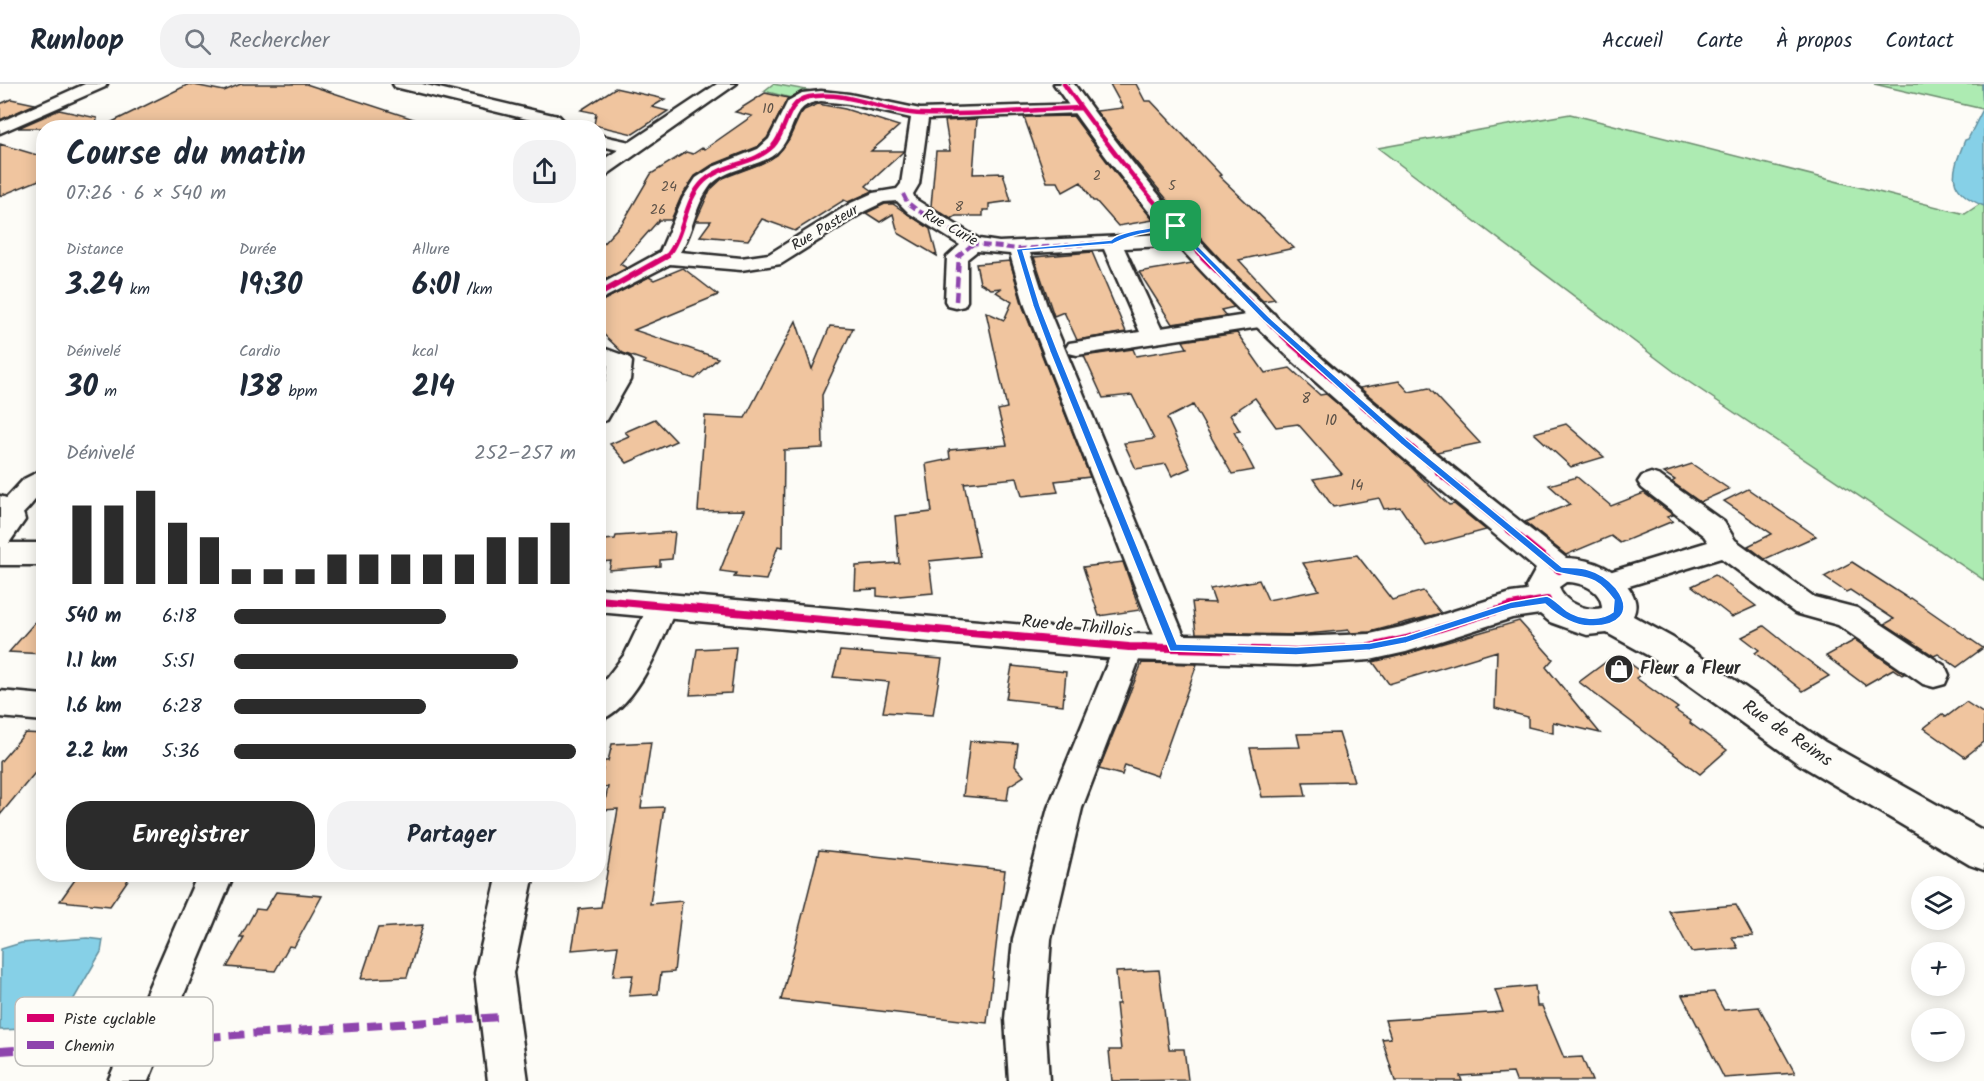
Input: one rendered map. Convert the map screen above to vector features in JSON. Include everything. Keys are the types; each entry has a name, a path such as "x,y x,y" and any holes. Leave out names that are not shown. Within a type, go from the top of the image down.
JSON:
{"street":[{"path":"0,128 98,85 116,84"},
{"path":"401,84 553,120"},
{"path":"606,167 728,84"},
{"path":"1064,84 1104,141 1142,189 1182,232 1266,319 1553,585 1564,615 1589,623 1610,620 1617,614 1620,607 1619,599 1606,583 1588,573 1553,585"},
{"path":"606,291 666,257 702,183 715,173 763,154 774,146 794,104 805,98 828,95 899,112 920,114 1080,108"},
{"path":"903,194 910,184 920,114"},
{"path":"606,142 633,148"},
{"name":"Rue Curie","path":"903,194 907,202 916,209 974,244 1019,249 1113,242 1182,232"},
{"name":"Rue Pasteur","path":"666,257 741,264 774,260 858,207 880,197 903,194"},
{"path":"1113,242 1115,252 1153,336"},
{"path":"956,301 957,257 974,244"},
{"path":"1019,249 1051,343 1174,648"},
{"path":"1077,348 1266,319"},
{"path":"606,357 620,362 618,381 606,402"},
{"path":"1650,482 1714,529 1725,547 1804,605 1847,616 1934,675"},
{"path":"2,522 36,483"},
{"path":"2,522 36,538"},
{"path":"2,522 36,548"},
{"path":"1606,583 1725,547"},
{"name":"Rue de Thillois","path":"606,601 1128,647 1296,651 1370,646 1406,639 1511,606 1553,585"},
{"path":"606,702 632,671 662,606"},
{"name":"Rue de Reims","path":"1610,620 1661,646 1812,753 1976,848"},
{"path":"1029,1081 1025,1019 1032,939 1065,808 1128,647"},
{"path":"0,704 36,707"},
{"path":"164,997 213,882"},
{"path":"508,1081 494,973 514,882"},
{"path":"128,1081 134,1066"}],"green space":[{"path":"773,84 807,90 791,98 764,91"},
{"path":"1874,84 1982,84 1983,109"},
{"path":"1570,114 1965,214 1980,204 1984,205 1984,580 1680,376 1378,148"}],"water":[{"path":"1982,84 1984,84 1984,206 1963,194 1955,180 1960,152 1983,109"},
{"path":"87,938 103,940 101,952 75,997 15,997 15,1029 0,1030 1,949 21,943"}],"building":[{"path":"189,84 224,91 241,84 306,84 417,120 116,120"},
{"path":"1110,84 1136,84 1145,101 1151,101 1221,175 1219,176 1294,248 1239,260 1275,299 1263,301 1223,262 1179,214 1096,111 1123,108"},
{"path":"615,88 665,99 652,107 668,111 633,134 606,128 606,120 595,120 596,113 581,110"},
{"path":"765,93 788,98 767,138 757,147 712,165 695,176 681,197 671,220 659,220 620,264 627,268 606,279 606,240 623,222 651,174 686,152 693,154 702,148 705,149 752,116 735,112"},
{"path":"11,99 35,104 0,120 0,104"},
{"path":"818,104 845,109 899,126 871,151 904,151 866,186 873,191 848,202 844,200 795,231 762,219 748,240 700,236 711,221 696,221 710,190 723,178 777,155 789,139 804,110"},
{"path":"59,110 97,118 97,120 36,120"},
{"path":"1073,116 1153,220 1118,226 1096,201 1093,201 1081,182 1063,192 1058,182 1047,182 1024,117"},
{"path":"977,119 973,174 1003,173 1011,201 989,204 989,210 983,210 983,216 956,216 951,219 931,206 936,151 950,151 945,121"},
{"path":"36,120 36,128 18,128"},
{"path":"0,144 36,155 36,181 0,196"},
{"path":"885,204 893,204 930,229 937,256 898,233 893,214 880,222 866,213"},
{"path":"1092,252 1126,332 1077,340 1064,312 1054,316 1034,257"},
{"path":"1010,261 1023,307 1090,477 1055,481 1058,492 1022,496 1017,478 964,483 979,556 929,561 933,593 887,597 877,596 877,589 855,590 856,566 899,563 895,516 932,512 926,464 950,459 949,450 1007,445 998,410 1007,408 986,312 1004,320 1012,302 996,292 1002,288 991,289 980,283 976,264"},
{"path":"1192,263 1234,307 1221,310 1226,316 1172,324 1139,272"},
{"path":"683,268 718,295 634,330 718,358 695,379 644,363 646,361 623,353 606,337 606,299 649,277 654,280"},
{"path":"796,321 812,369 830,326 853,328 822,395 823,448 784,450 783,547 778,546 766,580 734,577 736,573 720,571 744,510 698,511 705,416 745,418"},
{"path":"1237,333 1265,373 1290,368 1320,395 1326,394 1411,467 1449,505 1454,504 1486,530 1426,546 1400,507 1384,509 1379,498 1333,507 1313,479 1342,474 1298,424 1276,427 1255,398 1230,415 1240,431 1234,432 1254,470 1232,474 1193,405 1167,418 1190,468 1172,476 1166,464 1136,469 1124,443 1154,439 1132,395 1103,398 1084,356 1133,349 1136,356 1187,348 1183,341"},
{"path":"1399,381 1409,392 1429,388 1480,443 1437,452 1360,388"},
{"path":"655,419 676,441 627,463 610,444 629,436 625,432"},
{"path":"1566,424 1604,457 1571,467 1534,433"},
{"path":"1692,464 1729,489 1700,502 1672,482 1675,480 1664,473"},
{"path":"1577,477 1611,506 1644,493 1673,515 1667,517 1673,521 1620,543 1611,536 1566,555 1525,522 1570,504 1549,485"},
{"path":"1748,489 1816,536 1765,559 1748,546 1772,534 1724,501"},
{"path":"675,532 672,559 660,560 660,566 609,570 611,561 606,561 606,540 615,539 616,536"},
{"path":"1357,555 1392,600 1423,591 1441,613 1370,632 1351,633 1349,630 1297,635 1196,633 1192,602 1215,603 1210,589 1259,580 1268,600 1319,590 1303,563"},
{"path":"1123,562 1140,610 1099,616 1083,567"},
{"path":"1852,562 1909,599 1911,598 1983,648 1957,667 1938,654 1934,656 1885,624 1894,619 1850,590 1846,592 1824,577"},
{"path":"1715,575 1756,606 1732,617 1692,586"},
{"path":"36,621 36,654 9,652"},
{"path":"1519,621 1553,659 1546,667 1600,733 1553,722 1553,733 1528,727 1528,717 1495,708 1497,651 1389,684 1373,662 1406,654"},
{"path":"1764,626 1829,676 1803,691 1755,653 1759,650 1742,637"},
{"path":"1855,640 1904,674 1893,669 1865,685 1826,656"},
{"path":"736,647 731,693 690,695 697,649"},
{"path":"840,651 942,659 933,715 883,712 889,682 833,677"},
{"path":"1620,656 1643,673 1636,678 1678,708 1675,710 1727,750 1700,774 1579,682 1610,659 1613,661"},
{"path":"1142,663 1197,664 1157,776 1125,765 1122,775 1099,769"},
{"path":"1012,666 1066,672 1063,705 1006,699"},
{"path":"1966,702 1984,714 1984,742 1965,757 1924,728 1942,714 1946,717"},
{"path":"25,733 36,734 36,772 0,815 0,762"},
{"path":"1339,733 1354,781 1303,782 1306,796 1262,797 1250,748 1300,747 1297,734"},
{"path":"970,741 1018,744 1015,766 1024,776 1009,786 1007,800 963,796"},
{"path":"651,742 641,808 664,807 650,904 682,901 674,972 661,973 658,994 629,996 633,975 613,976 618,946 572,950 579,909 601,907 606,882 618,809 606,810 608,787 606,787 606,761 608,761 612,744"},
{"path":"819,850 1005,870 987,1023 781,1000"},
{"path":"73,882 126,882 110,906 60,901"},
{"path":"276,892 322,896 294,947 289,946 275,971 227,967 244,938 240,938 256,909 265,910"},
{"path":"1736,905 1753,936 1732,937 1738,948 1691,952 1669,911"},
{"path":"423,925 407,977 361,979 378,928"},
{"path":"1159,970 1169,1049 1184,1049 1188,1080 1112,1081 1109,1050 1121,1050 1116,1004 1119,1004 1116,972"},
{"path":"1535,986 1537,1006 1542,1006 1564,1058 1582,1057 1592,1081 1516,1081 1513,1073 1460,1076 1462,1081 1395,1081 1382,1039 1391,1038 1385,1020 1503,1012 1495,990"},
{"path":"1714,992 1724,1010 1759,1007 1795,1073 1724,1078 1682,995"}],"marked path":[{"path":"903,194 907,202 916,209 973,244 1019,249 1113,242"},
{"path":"956,301 957,257 973,244"},
{"path":"213,1037 500,1017"},
{"path":"0,1051 15,1050"}],"cycle path":[{"path":"1064,84 1114,155 1170,222 1230,285 1358,403 1559,570"},
{"path":"606,291 655,265 667,256 677,240 697,189 719,171 756,157 772,147 781,134 790,111 800,100 808,97 835,97 920,114 1080,108"},
{"path":"606,601 1129,647 1297,651 1370,647 1406,639 1511,606 1547,600"}],"place":[{"name":"Fleur a Fleur","path":"1619,669"}],"route":[{"path":"1176,226 1266,319 1349,396 1404,442 1559,570 1578,570 1588,573 1598,577 1614,590 1620,607 1617,614 1610,620 1589,623 1564,615 1547,600 1511,606 1406,639 1370,646 1296,651 1174,648 1036,306 1019,249 1113,242 1117,238 1176,226"}]}
